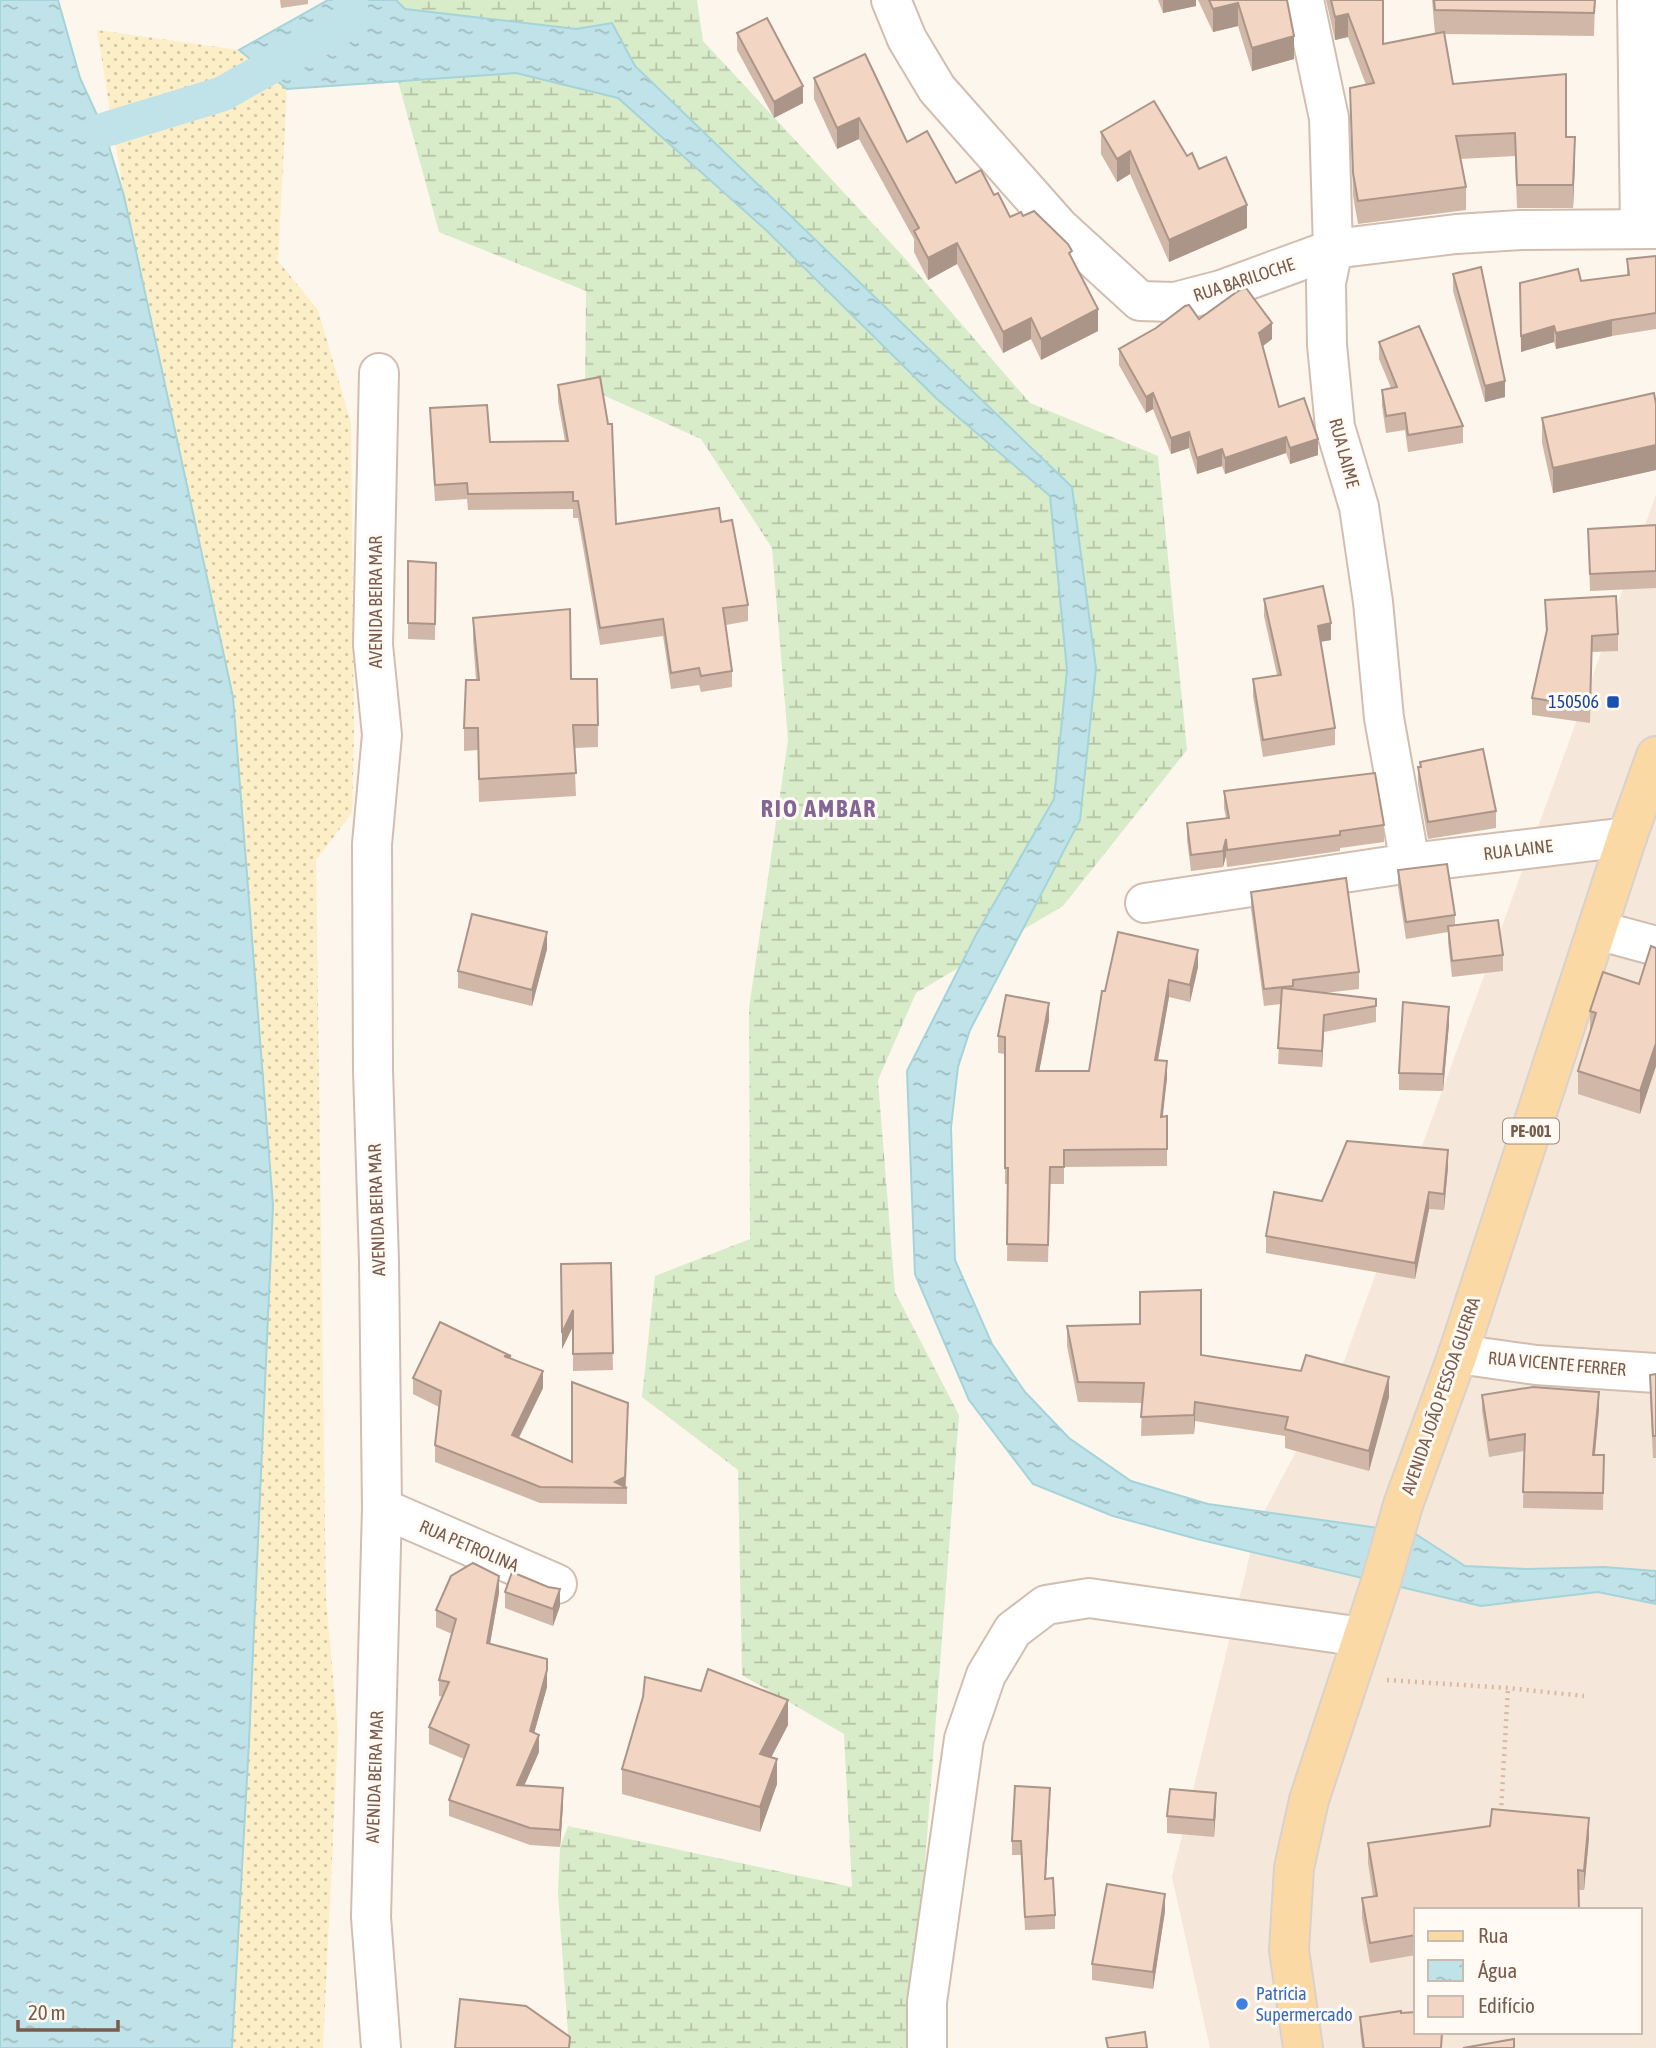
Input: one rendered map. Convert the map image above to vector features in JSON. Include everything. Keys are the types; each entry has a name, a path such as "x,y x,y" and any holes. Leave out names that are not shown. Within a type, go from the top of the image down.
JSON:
{"main road":[{"name":"AVENIDA JOÃO PESSOA GUERRA","path":"1303,2048 1289,1950 1294,1868 1309,1800 1381,1582 1403,1505 1458,1353 1656,755"}],"street":[{"name":"RUA BARILOCHE","path":"891,0 907,39 937,89 1059,227 1140,301 1175,302 1221,290 1333,249 1456,234 1521,230 1648,229"},
{"name":"RUA LAIME","path":"1304,0 1329,118 1333,249 1326,283 1327,345 1335,427 1359,507 1373,602 1384,718 1410,863"},
{"path":"1637,0 1648,229"},
{"name":"AVENIDA BEIRA MAR","path":"379,373 373,645 382,735 372,871 373,1070 382,1508 371,1917 381,2048"},
{"name":"RUA LAINE","path":"1145,903 1410,863 1627,837"},
{"path":"1597,930 1656,946"},
{"name":"RUA VICENTE FERRER","path":"1458,1353 1536,1365 1656,1373"},
{"name":"RUA PETROLINA","path":"382,1508 557,1584"},
{"path":"927,2048 927,2002 964,1739 986,1675 1013,1630 1046,1605 1089,1598 1362,1637"}],"path":[{"path":"1348,1678 1508,1688 1584,1696"},
{"path":"1500,1817 1508,1688"}],"shaded area":[{"path":"1656,494 1656,2048 1210,2048 1172,1877 1257,1525 1344,1361 1591,681"}],"green space":[{"path":"376,0 697,0 703,41 901,254 1030,403 1158,456 1187,750 1063,906 916,993 878,1080 895,1292 959,1415 911,2048 569,2048 558,1893 560,1847 568,1826 852,1887 844,1734 742,1675 738,1470 642,1397 655,1276 750,1239 749,1008 788,740 772,548 701,439 585,387 586,291 439,232"}],"sand":[{"path":"97,30 239,50 287,89 278,261 318,310 351,423 354,736 352,813 316,860 326,1599 338,1733 323,2048 232,2048 249,1742 273,1205 233,697 124,196"}],"water":[{"path":"0,0 58,0 80,78 104,130 124,196 233,697 273,1205 249,1742 232,2048 0,2048"},
{"path":"328,0 396,0 405,9 576,29 612,23 635,66 1072,487 1096,668 1080,820 970,1030 958,1067 951,1127 955,1260 992,1344 1025,1392 1069,1438 1131,1481 1208,1504 1414,1533 1465,1566 1527,1569 1604,1567 1656,1571 1656,1604 1598,1592 1481,1606 1197,1539 1113,1516 1033,1484 969,1400 915,1274 907,1071 977,933 1054,799 1067,670 1050,496 937,399 766,230 618,98 516,73 287,89 239,50"}],"building":[{"path":"1209,0 1287,0 1294,36 1252,48 1238,3 1213,9"},
{"path":"1331,0 1383,0 1383,44 1444,32 1453,84 1566,74 1566,137 1575,137 1573,185 1517,185 1515,133 1456,136 1466,187 1358,201 1353,173 1350,88 1374,83 1348,14 1335,17"},
{"path":"1434,0 1595,0 1594,13 1435,10"},
{"path":"767,18 803,86 774,102 737,33"},
{"path":"865,54 907,142 927,131 956,183 981,170 994,195 998,193 1010,217 1021,212 1023,216 1034,211 1068,244 1072,251 1069,253 1098,309 1041,339 1031,318 1003,332 957,243 928,258 914,231 919,228 859,118 837,128 814,78"},
{"path":"1154,101 1187,156 1192,153 1199,169 1226,157 1247,205 1169,240 1130,151 1117,159 1101,132"},
{"path":"1656,256 1656,313 1556,333 1554,326 1521,336 1520,283 1578,269 1581,281 1629,275 1627,259"},
{"path":"1481,267 1505,381 1485,386 1453,274"},
{"path":"1246,288 1272,323 1259,333 1279,407 1304,398 1318,439 1290,448 1286,437 1225,458 1222,449 1197,458 1189,432 1171,438 1153,393 1146,397 1119,349 1156,328 1185,306 1189,305 1199,319"},
{"path":"1419,326 1463,426 1408,435 1405,413 1386,416 1382,390 1397,387 1379,342"},
{"path":"600,377 608,424 612,424 616,524 719,508 721,522 732,520 748,605 723,608 732,671 701,676 699,668 671,673 663,619 600,628 578,501 573,501 573,492 468,494 467,483 435,485 430,408 487,405 490,442 568,441 558,385"},
{"path":"1654,393 1656,445 1553,468 1542,418"},
{"path":"1656,525 1656,571 1590,574 1588,529"},
{"path":"408,561 436,563 435,624 408,623"},
{"path":"1323,586 1331,623 1318,626 1335,728 1263,740 1253,679 1281,675 1264,599"},
{"path":"1616,596 1618,634 1592,636 1590,707 1532,698 1547,630 1545,600"},
{"path":"570,609 571,679 597,679 598,725 573,725 576,773 479,779 478,728 464,728 466,680 479,680 473,618"},
{"path":"1483,749 1496,811 1428,822 1418,767 1421,767 1420,762"},
{"path":"1375,773 1384,825 1340,831 1340,835 1227,850 1226,839 1223,851 1191,855 1187,823 1229,818 1224,791"},
{"path":"1447,864 1455,915 1406,922 1398,870"},
{"path":"1346,878 1359,972 1293,980 1293,986 1264,989 1251,892"},
{"path":"472,914 547,932 532,990 458,971"},
{"path":"1498,920 1503,955 1452,961 1448,926"},
{"path":"1118,932 1198,950 1190,985 1169,980 1155,1060 1167,1061 1161,1117 1167,1116 1167,1149 1064,1150 1064,1167 1050,1167 1048,1245 1007,1244 1005,1037 998,1036 1006,995 1049,1003 1036,1071 1089,1071 1102,991 1105,991"},
{"path":"1651,946 1656,948 1656,1043 1640,1091 1578,1071 1596,1013 1590,1011 1603,972 1639,984"},
{"path":"1282,988 1376,999 1376,1006 1324,1015 1322,1051 1278,1048"},
{"path":"1403,1002 1449,1007 1443,1074 1399,1073"},
{"path":"1347,1141 1448,1150 1444,1194 1429,1192 1415,1263 1266,1236 1274,1192 1322,1201"},
{"path":"611,1263 613,1353 573,1354 573,1310 562,1333 561,1264"},
{"path":"1201,1290 1201,1355 1301,1371 1306,1355 1389,1377 1369,1451 1285,1429 1288,1417 1195,1402 1194,1415 1141,1417 1144,1383 1078,1382 1067,1326 1140,1324 1140,1292"},
{"path":"440,1322 511,1356 504,1356 543,1371 512,1435 572,1462 572,1382 628,1403 625,1477 615,1482 627,1488 540,1487 435,1445 441,1391 413,1378"},
{"path":"1656,1374 1656,1436 1653,1436 1650,1375"},
{"path":"1533,1387 1599,1392 1593,1455 1604,1455 1603,1493 1523,1492 1525,1434 1489,1440 1482,1395"},
{"path":"473,1563 499,1576 487,1643 547,1659 547,1670 530,1731 539,1735 517,1785 563,1788 560,1830 530,1828 449,1800 469,1745 429,1727 449,1682 439,1680 456,1619 436,1610 451,1576"},
{"path":"512,1572 548,1587 560,1589 553,1609 505,1592"},
{"path":"708,1669 788,1700 760,1754 777,1759 760,1807 622,1769 643,1697 645,1677 701,1691"},
{"path":"1015,1786 1050,1788 1045,1879 1053,1878 1055,1915 1025,1917 1021,1841 1012,1841"},
{"path":"1170,1789 1216,1793 1214,1820 1167,1816"},
{"path":"1492,1809 1589,1818 1584,1871 1578,1870 1579,1908 1414,1908 1414,1935 1370,1943 1362,1898 1377,1896 1368,1843 1490,1826"},
{"path":"1107,1884 1165,1894 1153,1972 1092,1964"},
{"path":"460,1999 526,2006 570,2037 569,2048 455,2048"},
{"path":"1401,2011 1414,2012 1414,2034 1442,2034 1441,2048 1364,2048 1360,2017"},
{"path":"1145,2032 1147,2048 1108,2048 1106,2038"},
{"path":"1514,2039 1514,2048 1463,2048"}],"waterway":[{"path":"104,130 222,94 352,21 350,0"}],"place":[{"name":"150506","path":"1613,702"},
{"name":"Patrícia Supermercado","path":"1242,2004"}],"district":[{"name":"RIO AMBAR","path":"819,809"}]}
